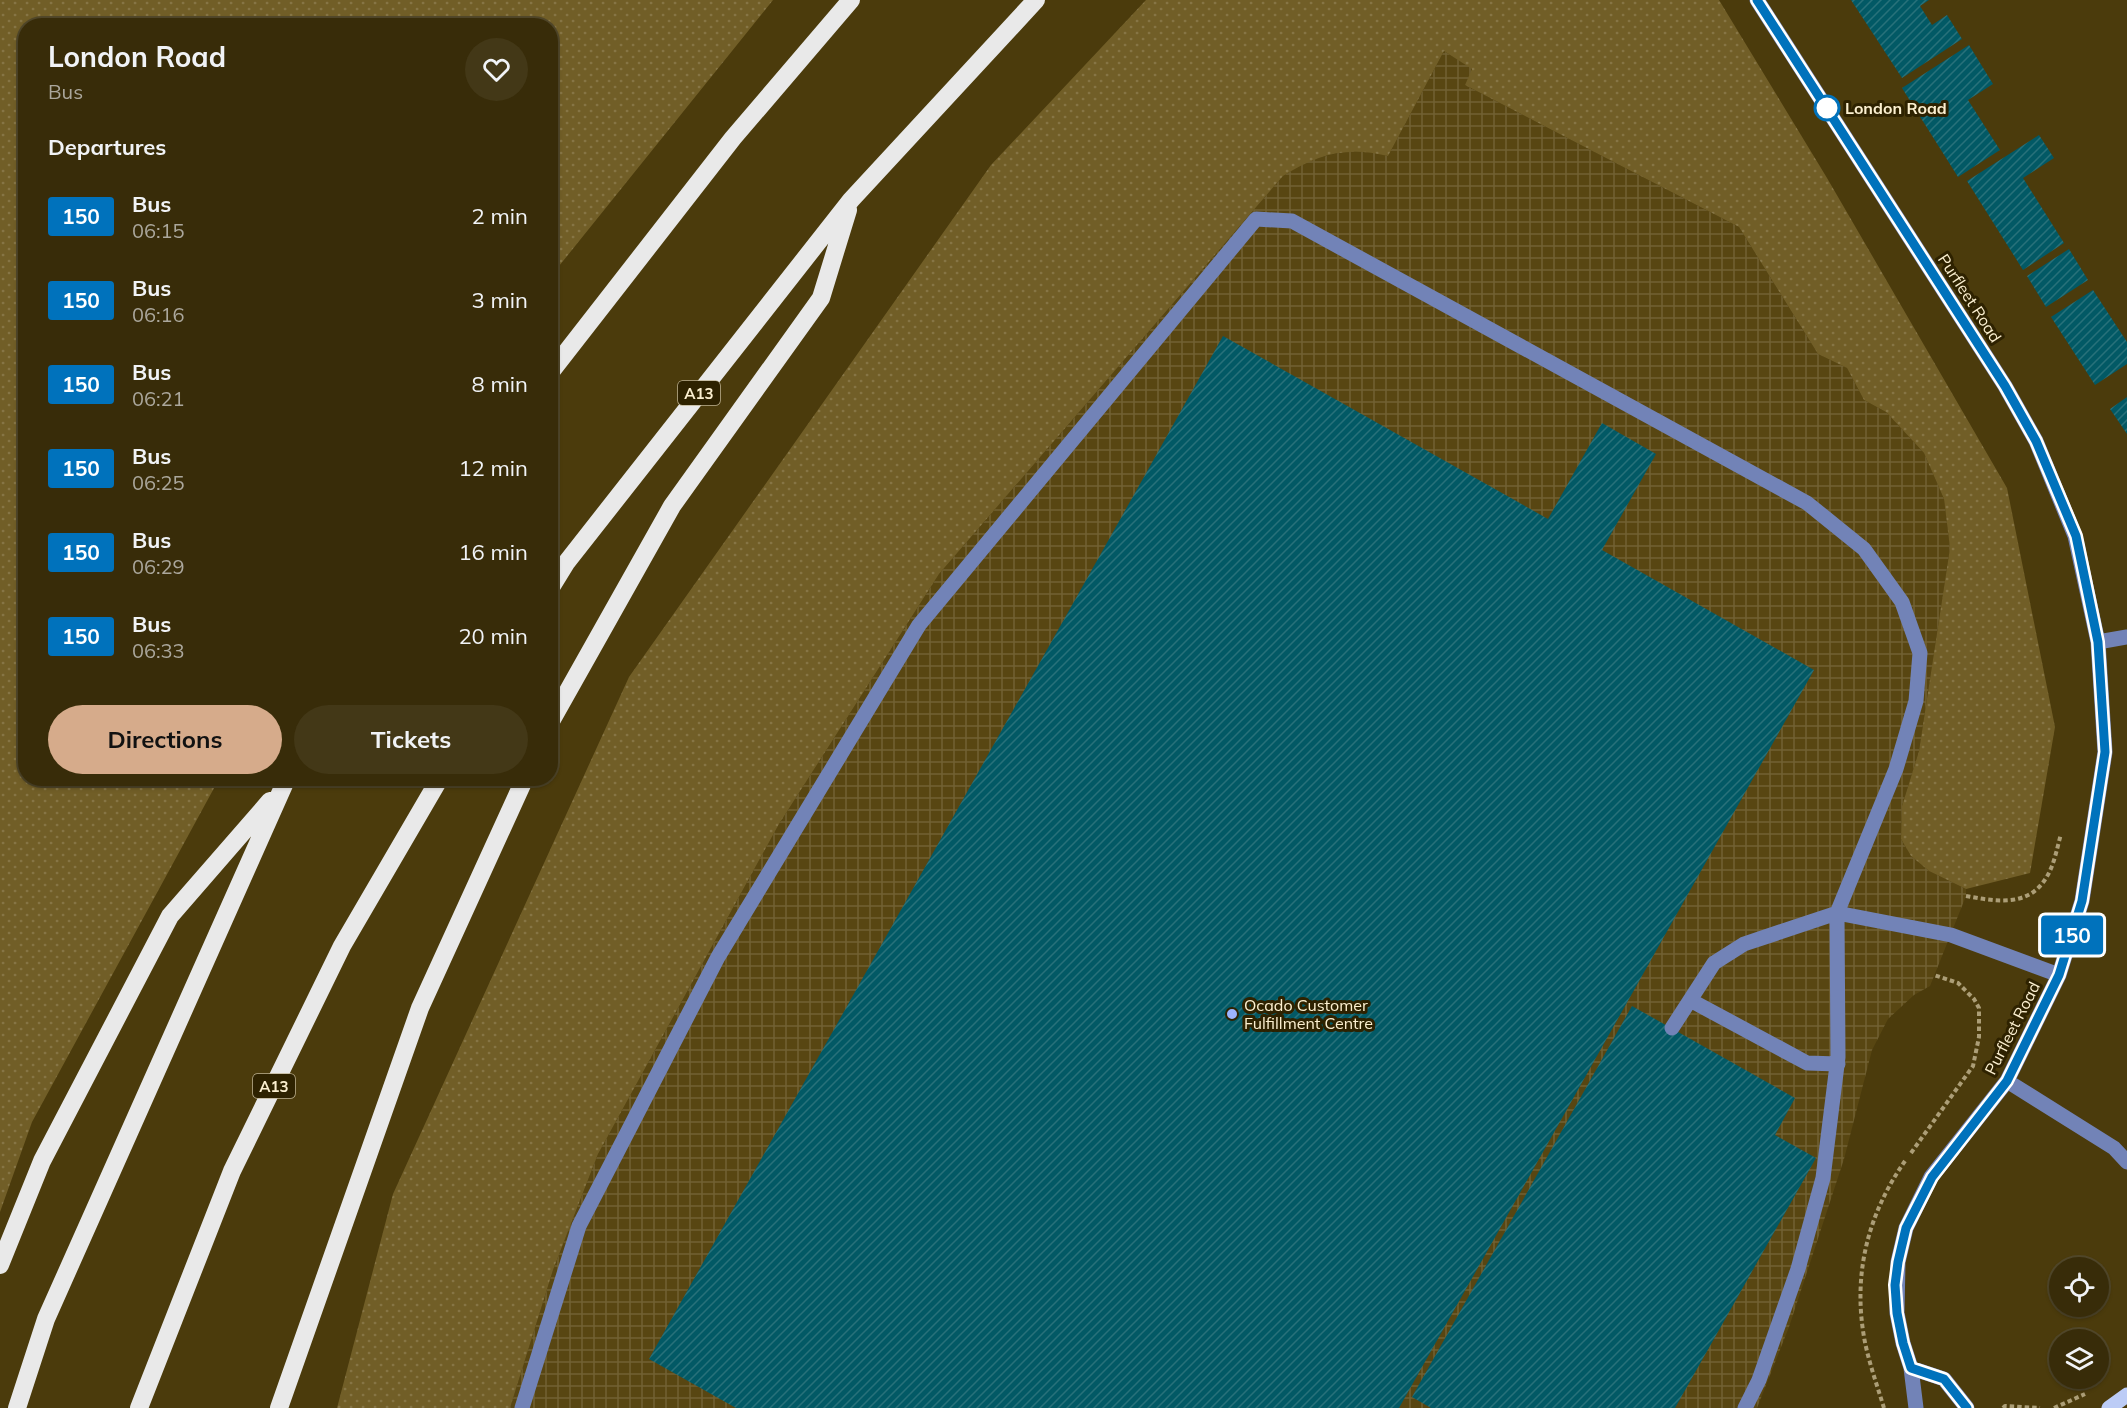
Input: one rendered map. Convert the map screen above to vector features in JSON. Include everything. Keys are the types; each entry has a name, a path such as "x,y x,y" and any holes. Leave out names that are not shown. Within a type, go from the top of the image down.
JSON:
{"highway":[{"path":"558,363 733,138 851,0"},
{"name":"A13","path":"558,576 851,200 1036,0"},
{"path":"558,709 672,506 821,298 851,200"},
{"path":"0,1265 42,1161 170,916 282,786"},
{"path":"17,1408 46,1318 283,786"},
{"name":"A13","path":"140,1408 232,1171 342,946 435,786"},
{"path":"279,1408 420,1008 521,786"}],"main road":[{"path":"2109,1408 2127,1395"}],"street":[{"name":"Purfleet Road","path":"1757,0 2005,386 2036,441 2076,536 2098,642 2105,752 2082,901 2059,975 2007,1081 1932,1177 1906,1228 1895,1285 1897,1313 1911,1368 1913,1403 1916,1408"},
{"path":"522,1408 579,1226 718,957 919,625 1256,219 1292,221 1325,238 1807,503 1864,549 1902,602 1920,653 1916,701 1896,769 1837,913 1838,1064 1823,1178 1798,1269 1759,1380 1745,1408"},
{"path":"2098,642 2127,637"},
{"path":"1672,1029 1714,963 1744,944 1837,913 1951,935 2059,975"},
{"path":"1690,1000 1807,1063 1838,1064"},
{"path":"2007,1081 2114,1148 2127,1162"},
{"path":"1911,1368 1944,1379 1967,1408"}],"path":[{"path":"1966,896 2002,903 2029,895 2046,878 2061,834"},
{"path":"2003,1408 2005,1406 2040,1408"}],"shaded area":[{"path":"0,0 773,0 558,267 558,18 18,18 18,786 215,786 32,1122 0,1212"},
{"path":"1146,0 1719,0 1827,178 2007,488 2055,727 2030,873 1966,889 1929,871 1911,856 1901,839 1902,806 1919,751 1950,548 1944,499 1924,453 1886,412 1864,400 1847,368 1818,354 1739,227 1465,85 1472,69 1444,51 1388,156 1359,152 1333,154 1308,162 1283,176 939,574 779,824 598,1154 553,1270 510,1408 337,1408 393,1194 629,677 991,165"},
{"path":"1444,51 1473,69 1465,85 1739,227 1818,354 1847,368 1864,400 1886,412 1924,453 1944,499 1950,548 1919,751 1902,806 1901,839 1911,856 1929,871 1966,889 1966,896 1930,986 1914,995 1888,1019 1872,1050 1844,1159 1789,1327 1757,1408 510,1408 553,1270 598,1154 779,824 939,574 1283,176 1307,161 1342,152 1372,152 1388,156"}],"building":[{"path":"1851,0 1929,0 1920,6 1932,25 1947,15 1962,39 1902,78"},
{"path":"1969,45 1993,84 1968,100 2000,150 1958,177 1902,88"},
{"path":"2039,135 2054,158 2023,178 2064,243 2023,270 1967,181"},
{"path":"2069,249 2088,280 2046,307 2027,276"},
{"path":"2093,290 2127,342 2127,364 2095,385 2051,317"},
{"name":"Ocado Customer Fulfillment Centre","path":"1223,336 1548,519 1602,423 1656,454 1602,550 1814,670 1399,1408 736,1408 649,1359"},
{"path":"2127,397 2127,434 2110,409"},
{"path":"1632,1006 1795,1098 1775,1135 1816,1158 1675,1408 1431,1408 1412,1397"}],"bus line":[{"name":"150","path":"1757,0 2005,386 2036,441 2076,536 2098,642 2105,752 2082,901 2059,975 2007,1081 1932,1177 1906,1228 1898,1262 1895,1285 1897,1313 1911,1368 1944,1379 1967,1408"}],"place":[{"name":"London Road","path":"1827,108"},
{"name":"Ocado Customer Fulfillment Centre","path":"1232,1014"}]}
